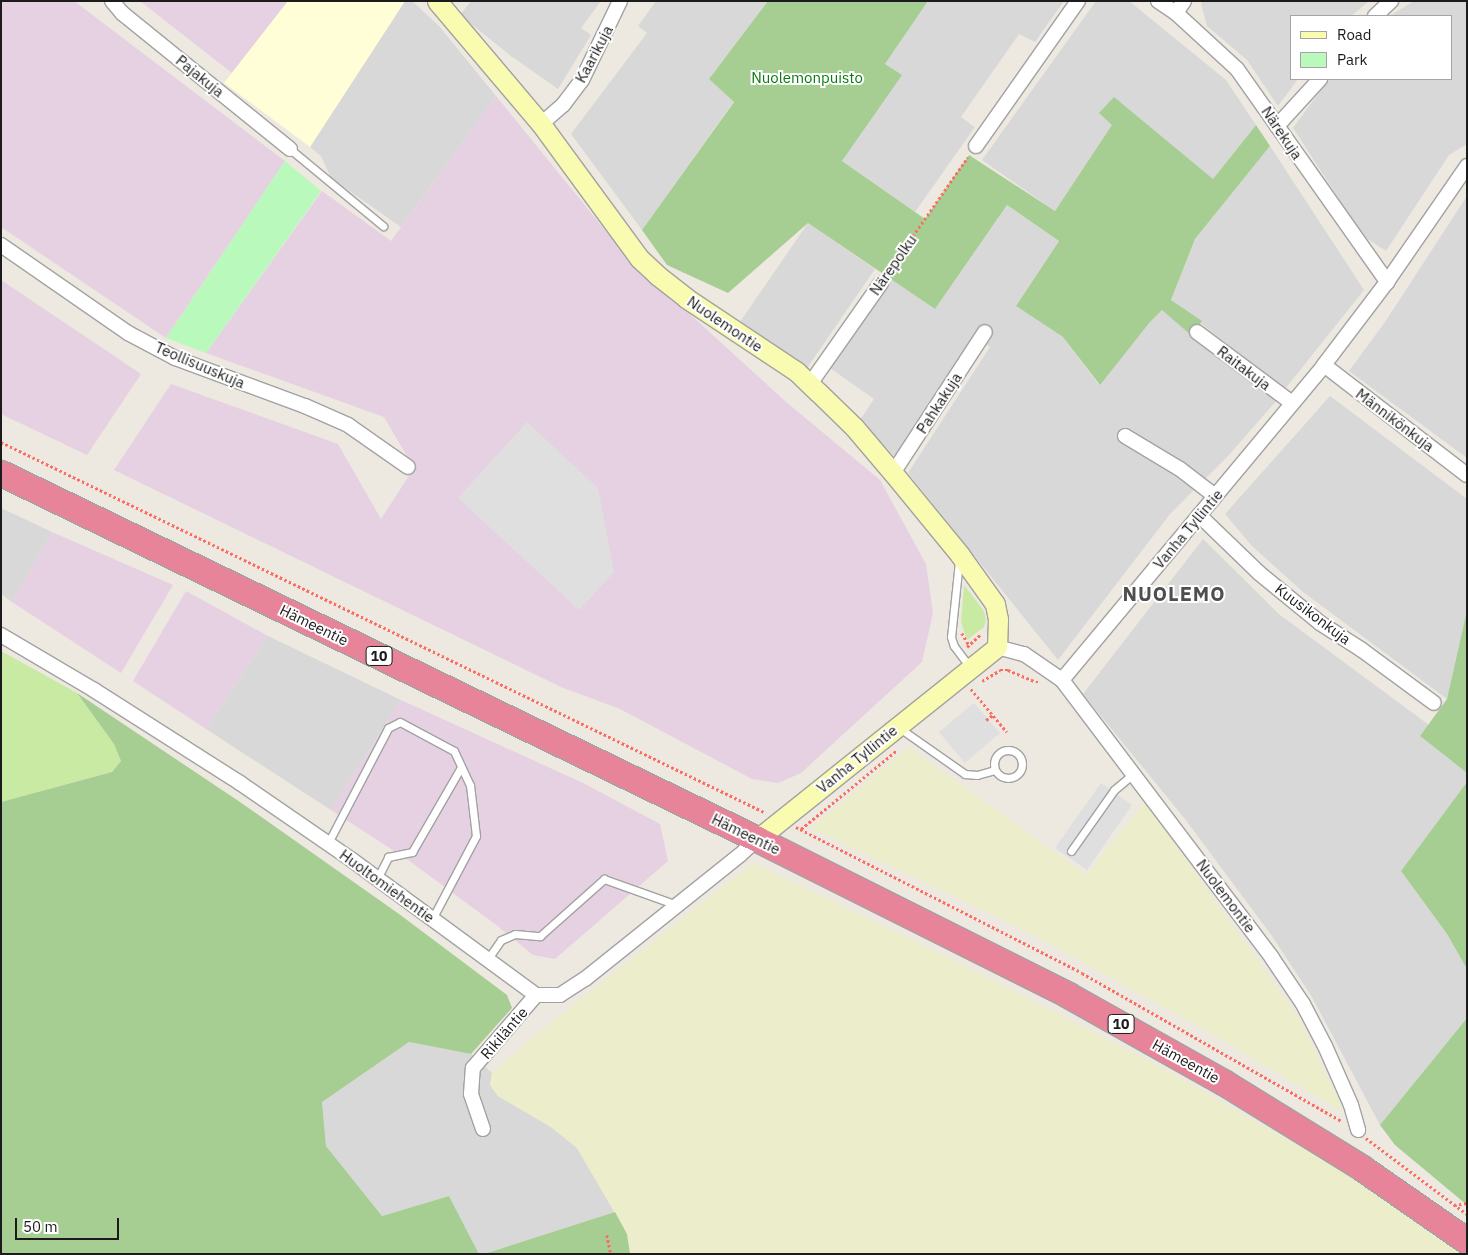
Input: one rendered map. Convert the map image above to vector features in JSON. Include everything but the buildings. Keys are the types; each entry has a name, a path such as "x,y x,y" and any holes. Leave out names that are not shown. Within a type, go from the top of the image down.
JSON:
{"highway":[{"name":"Hämeentie","path":"1,473 757,839 1068,995 1223,1082 1362,1168 1467,1240"}],"street":[{"name":"Pajakuja","path":"112,1 122,13 290,149"},
{"name":"Nuolemontie","path":"437,1 540,124 640,258 657,275 686,298 796,372 854,428 960,556 995,604 998,620 997,647"},
{"name":"Kaarikuja","path":"540,124 562,105 582,80 620,1"},
{"path":"976,146 1078,1"},
{"name":"Närekuja","path":"1158,1 1176,13 1236,69 1387,282"},
{"path":"1176,13 1184,1"},
{"path":"1376,15 1392,1"},
{"path":"1277,126 1319,80"},
{"name":"Vanha Tyllintie","path":"1062,680 1324,365 1387,282 1467,166"},
{"name":"Teollisuuskuja","path":"1,245 128,333 175,358 305,406 348,425 408,467"},
{"name":"Närepolku","path":"810,384 881,283"},
{"name":"Pahkakuja","path":"893,474 985,332"},
{"name":"Raitakuja","path":"1197,332 1292,403"},
{"name":"Männikönkuja","path":"1324,365 1467,475"},
{"path":"1125,436 1180,469 1215,496"},
{"name":"Kuusikonkuja","path":"1198,515 1260,573 1320,623 1362,650 1434,703"},
{"name":"Huoltomiehentie","path":"1,635 180,744 328,843 536,995"},
{"path":"997,647 1024,654 1062,680"},
{"name":"Vanha Tyllintie","path":"757,839 997,647"},
{"name":"Nuolemontie","path":"1062,680 1272,958 1304,1004 1347,1096 1358,1130"},
{"path":"536,995 560,995 585,979 757,839"},
{"name":"Rikiläntie","path":"483,1129 471,1094 473,1068 536,995"}],"lane":[{"path":"290,149 384,226"},
{"path":"960,556 951,637 957,651 970,667"},
{"path":"328,843 388,728 400,722 454,751 470,785 476,836 432,919"},
{"path":"897,726 965,774 976,775 994,770"},
{"path":"1013,750 1020,757 1020,770 1014,777 1001,776 994,770 994,760 999,752 1013,750"},
{"path":"377,879 388,857 412,852 461,767"},
{"path":"1071,851 1114,790 1134,774"},
{"path":"487,960 501,940 515,934 540,936 604,879 677,905"}],"path":[{"name":"Närepolku","path":"881,283 976,146"},
{"path":"1,442 781,820 1082,973 1358,1130 1467,1214"},
{"path":"971,689 1007,732"},
{"path":"986,720 993,715"},
{"path":"1454,1205 1467,1203"},
{"path":"607,1235 611,1254"}],"shaded area":[{"path":"1,1 74,1 285,161 166,338 1,227"},
{"path":"140,1 288,1 232,73"},
{"path":"288,1 405,1 310,147 224,83"},
{"path":"405,1 412,1 439,26 496,96 401,227 331,178 321,156 310,147"},
{"path":"471,1 601,1 581,28 591,35 558,89 511,56 460,15"},
{"path":"656,1 768,1 709,79 734,101 642,230 571,134 647,33 638,26"},
{"path":"928,1 1064,1 1035,42 1019,34 961,117 975,127 915,212 842,161 901,75 885,64"},
{"path":"1096,1 1129,1 1226,80 1256,125 1213,179 1113,98 1113,125 1055,211 982,160"},
{"path":"1203,1 1369,1 1352,15 1290,15 1290,80 1297,80 1278,106 1247,60 1207,26 1201,3"},
{"path":"1414,1 1467,1 1467,144 1449,155 1386,251 1363,236 1293,128 1328,80 1453,80 1453,15 1392,15"},
{"path":"496,96 626,256 785,401 880,480 926,564 933,613 922,662 801,773 778,783 752,779 620,709 561,687 114,470 171,384 338,444 381,519 414,468 384,417 206,353 322,191 391,241"},
{"path":"1270,146 1364,290 1285,389 1171,300 1195,239"},
{"path":"1467,196 1467,458 1349,371 1385,322"},
{"path":"1007,205 1059,241 1016,306 1063,337 1099,385 1162,310 1277,400 1228,456 1170,514 1058,660 908,473 990,347 976,338 897,459 860,420 874,399 827,366 888,277 935,309"},
{"path":"808,223 875,269 807,368 740,322"},
{"path":"1,280 141,374 87,455 1,414"},
{"path":"1330,396 1467,499 1467,610 1447,699 1303,592 1252,546 1225,514"},
{"path":"527,422 598,488 614,572 579,610 458,498"},
{"path":"1,508 52,532 12,602 1,594"},
{"path":"52,532 173,585 121,673 12,602"},
{"path":"1203,539 1280,615 1429,725 1421,737 1467,773 1467,782 1401,871 1447,934 1467,969 1467,1018 1380,1125 1312,997 1272,936 1185,819 1083,694"},
{"path":"186,591 268,636 206,729 133,681"},
{"path":"268,636 401,700 331,810 206,729"},
{"path":"401,700 583,783 660,824 668,861 555,959 533,955 495,924 408,860 331,810"},
{"path":"974,703 1000,733 965,763 939,732"},
{"path":"909,747 1086,875 1145,802 1298,1017 1342,1107 1339,1110 1205,1030 1030,933 811,828"},
{"path":"1101,783 1132,805 1087,870 1055,848"},
{"path":"753,863 951,959 1155,1064 1327,1162 1464,1254 630,1254 627,1234 577,1148 551,1127 498,1096 490,1085 492,1073 543,1029"},
{"path":"409,1042 471,1054 492,1073 490,1085 498,1096 551,1127 577,1148 615,1212 484,1254 479,1254 449,1196 382,1216 326,1146 322,1101"}],"green space":[{"name":"Nuolemonpuisto","path":"768,1 928,1 885,64 902,75 842,161 925,219 969,155 1055,211 1112,125 1099,113 1114,97 1213,179 1256,125 1270,146 1195,239 1171,300 1202,321 1192,336 1162,310 1150,322 1100,385 1063,337 1016,306 1059,241 1007,205 935,309 808,223 728,293 667,265 642,230 734,102 709,79"},
{"path":"285,161 321,191 206,353 166,338"},
{"path":"964,585 984,611 986,621 984,627 967,640 961,622"},
{"path":"1467,610 1467,773 1420,736 1447,699"},
{"path":"1,651 77,693 114,744 121,761 112,772 1,802"},
{"path":"77,693 240,802 399,914 507,995 512,1008 471,1054 409,1042 322,1102 326,1146 382,1216 449,1196 479,1254 1,1254 1,802 112,772 121,761 114,744"},
{"path":"1467,782 1467,969 1447,934 1401,871"},
{"path":"1467,1018 1467,1205 1395,1145 1380,1125"},
{"path":"615,1212 627,1234 630,1254 484,1254"}],"district":[{"name":"NUOLEMO","path":"1174,593"}]}
